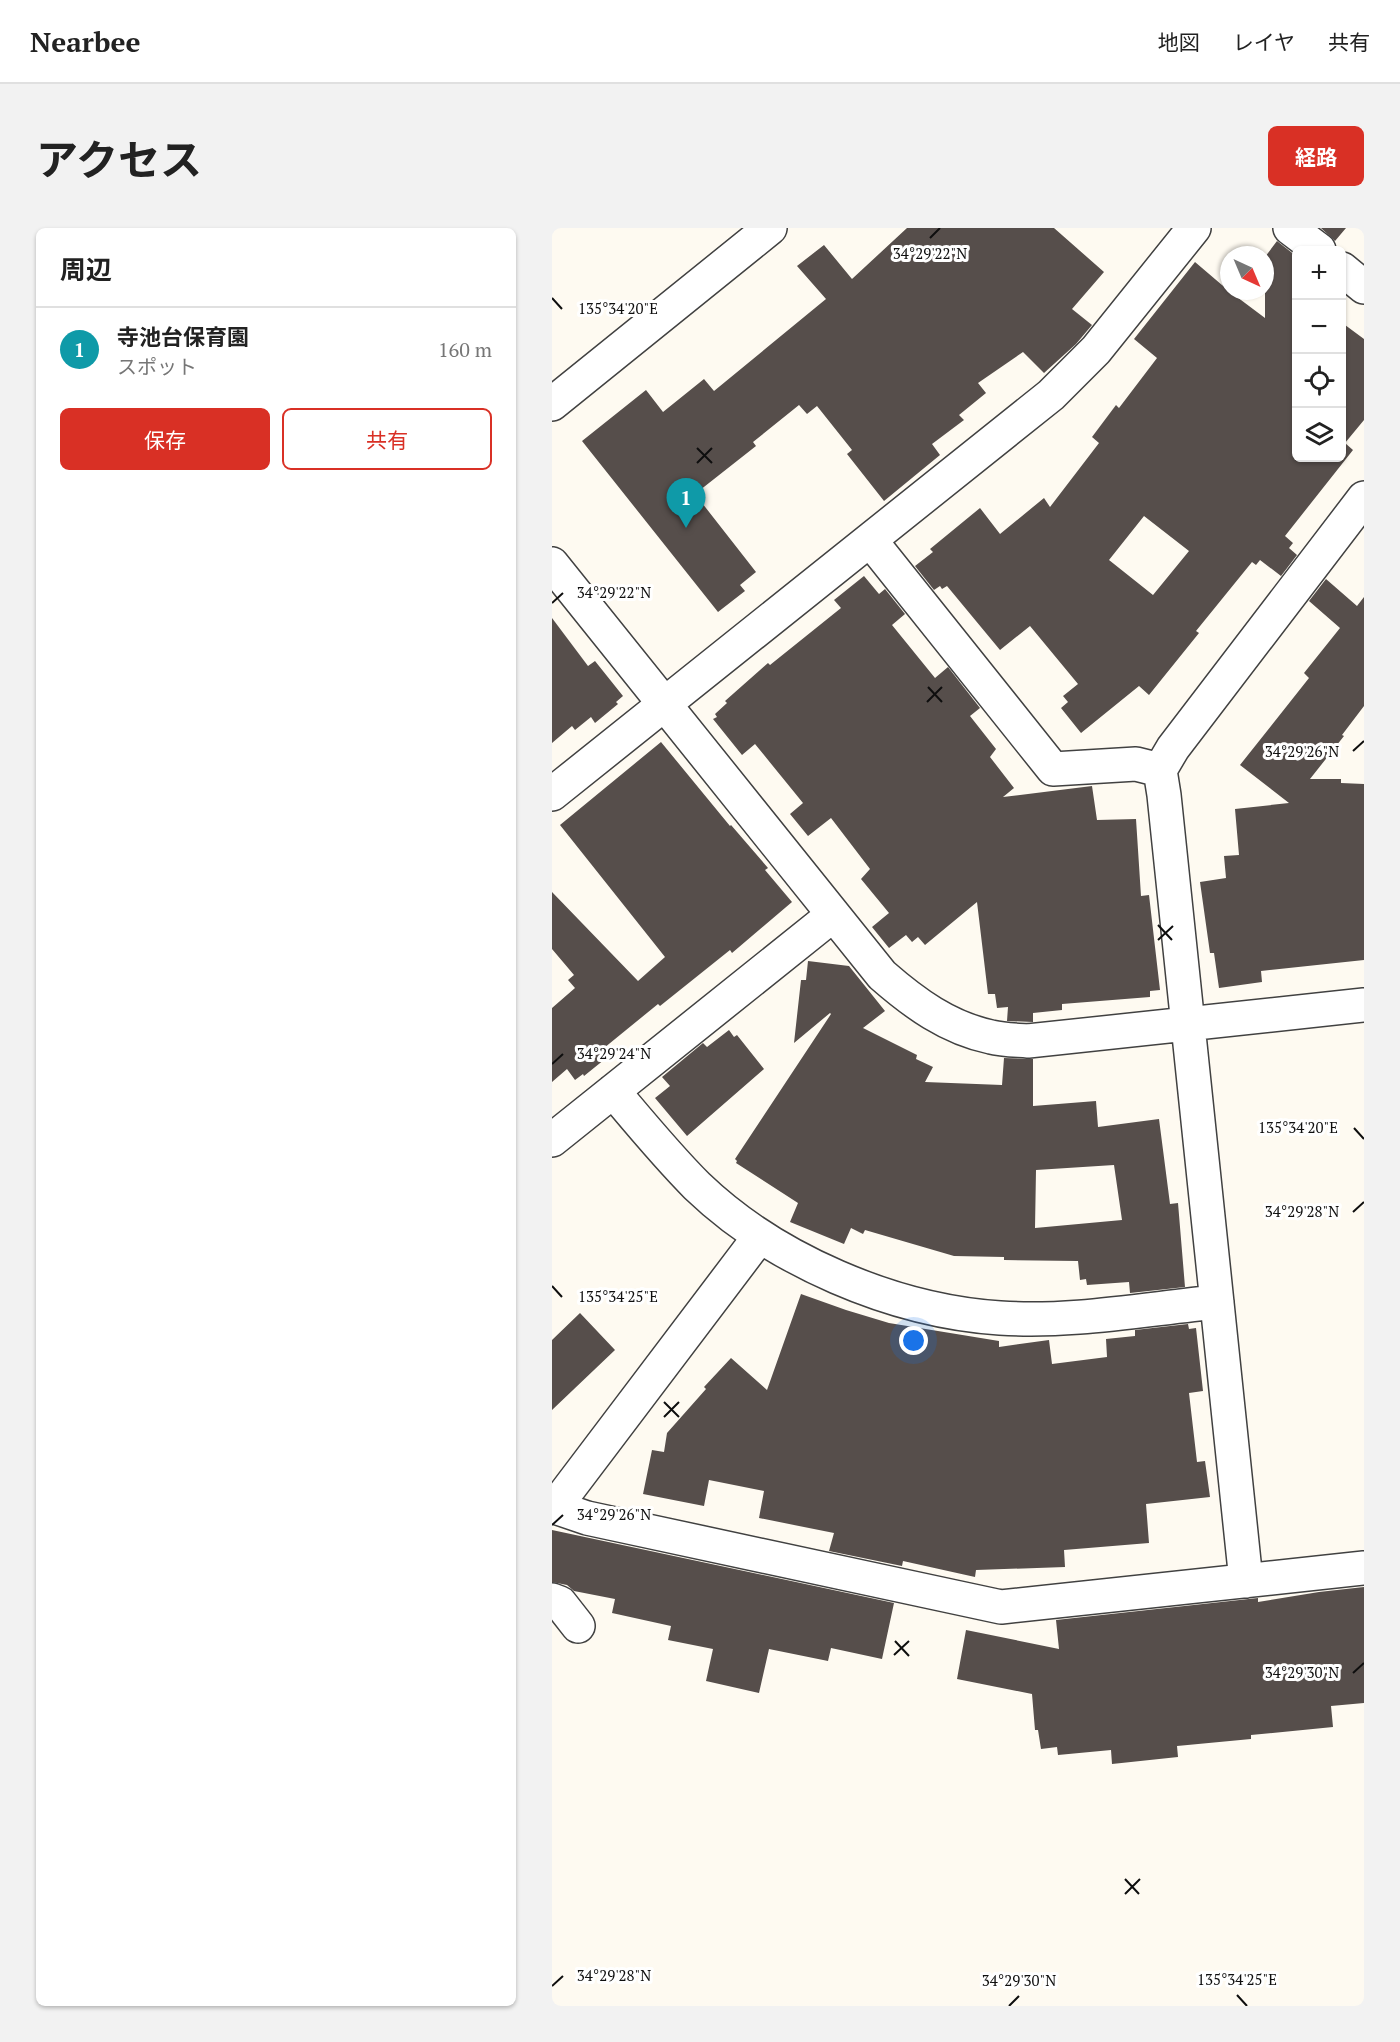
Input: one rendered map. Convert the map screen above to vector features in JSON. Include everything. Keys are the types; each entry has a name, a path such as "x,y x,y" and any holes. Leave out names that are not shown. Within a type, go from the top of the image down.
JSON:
{"street":[{"path":"552,404 770,228"},
{"path":"552,794 1051,395 1096,350 1194,228"},
{"path":"1290,228 1313,246"},
{"path":"1346,273 1364,287"},
{"path":"1246,1581 1160,770 1173,748 1364,498"},
{"path":"870,540 1053,769 1136,764 1160,770"},
{"path":"552,564 882,975 911,1001 939,1018 967,1031 993,1038 1028,1041 1364,1005"},
{"path":"552,1140 833,915"},
{"path":"613,1091 666,1154 698,1187 760,1236 855,1284 912,1303 1000,1318 1060,1318 1217,1302"},
{"path":"760,1236 554,1507 587,1518 1001,1607 1364,1568"},
{"path":"552,1600 560,1603 578,1626"}],"building":[{"path":"907,228 1054,228 1104,272 1072,309 1092,325 1076,344 1044,373 1023,352 978,383 986,393 959,415 964,420 932,444 940,455 884,501 847,454 852,450 817,406 807,414 799,405 753,442 756,446 695,494 756,572 740,585 745,591 718,612 582,441 646,390 663,412 704,379 714,391 826,299 797,266 824,245 852,279"},
{"path":"1321,228 1346,228 1335,241"},
{"path":"1277,241 1292,253 1292,462 1344,462 1285,536 1293,543 1289,548 1297,555 1281,576 1260,560 1256,565 1252,562 1196,631 1199,633 1149,695 1139,686 1081,733 1061,708 1068,702 1063,696 1078,684 1030,626 1000,650 947,586 942,589 940,586 934,590 915,566 933,552 930,549 980,508 1000,534 1044,498 1050,507 1099,443 1092,437 1116,405 1119,408 1157,358 1134,339 1195,262 1220,283 1220,300 1241,300 1265,318 1265,300 1274,300 1273,246","holes":["1144,516 1189,551 1153,595 1109,560"]},
{"path":"1346,326 1364,339 1364,420 1346,442"},
{"path":"1346,444 1353,450 1346,459"},
{"path":"864,576 879,594 885,589 905,614 892,625 935,678 948,667 980,708 970,716 996,749 990,757 1014,788 1003,797 1092,786 1097,820 1136,819 1141,896 1149,895 1160,990 1150,991 1150,997 1062,1004 1062,1010 1033,1013 1033,1022 1007,1021 1008,1007 997,1008 995,994 988,994 977,902 925,945 918,937 912,942 906,935 889,948 872,927 889,913 861,879 870,869 831,818 808,836 790,814 803,803 755,744 742,755 713,719 727,703 725,701 768,663 770,665 841,608 834,600"},
{"path":"1326,579 1357,606 1364,597 1364,706 1310,779 1341,779 1341,783 1364,784 1364,960 1261,971 1262,982 1219,988 1214,953 1210,953 1200,882 1226,878 1224,856 1239,855 1235,809 1289,803 1240,765 1309,678 1304,673 1340,628 1309,601"},
{"path":"552,618 588,666 595,661 623,696 616,702 618,704 595,723 591,717 575,730 572,726 552,743"},
{"path":"661,742 768,868 765,870 792,902 732,953 730,950 604,1048 610,1055 584,1076 583,1074 575,1080 567,1069 552,1082 552,1008 575,988 568,980 574,975 552,949 552,892 638,981 665,957 560,825"},
{"path":"808,961 849,966 885,1011 863,1028 917,1055 916,1059 933,1067 925,1082 1002,1085 1004,1058 1033,1059 1033,1106 1096,1101 1098,1127 1159,1119 1170,1204 1178,1203 1185,1287 1130,1293 1129,1282 1087,1285 1086,1279 1080,1280 1078,1261 1004,1260 1004,1257 954,1256 865,1230 863,1234 851,1228 844,1244 790,1222 798,1203 736,1163 735,1159 831,1014 794,1043 801,980 806,980","holes":["1114,1165 1122,1220 1035,1228 1036,1170"]},
{"path":"729,1030 734,1037 737,1035 764,1069 687,1136 655,1098 670,1086 662,1077 703,1043 707,1047"},
{"path":"801,1294 889,1323 999,1341 999,1347 1049,1340 1052,1364 1107,1357 1106,1339 1135,1336 1135,1330 1188,1324 1189,1329 1196,1328 1203,1391 1189,1393 1197,1462 1205,1461 1210,1497 1146,1504 1149,1543 1064,1550 1065,1567 976,1570 975,1577 903,1561 902,1566 829,1551 834,1533 759,1518 764,1491 709,1480 704,1506 643,1494 652,1450 664,1452 667,1433 731,1358 767,1390"},
{"path":"580,1313 615,1350 552,1410 552,1340"},
{"path":"552,1530 894,1603 882,1659 831,1648 828,1661 769,1649 759,1693 706,1681 713,1649 668,1640 671,1626 612,1613 615,1599 574,1591 567,1585 552,1582"},
{"path":"1364,1587 1364,1703 1331,1706 1333,1727 1251,1735 1251,1739 1177,1746 1178,1757 1112,1764 1111,1750 1058,1755 1057,1747 1041,1749 1038,1730 1035,1730 1032,1694 957,1679 966,1630 1059,1649 1056,1620 1258,1598 1258,1602"}],"place":[{"name":"寺池台保育園","path":"686,528"}]}
